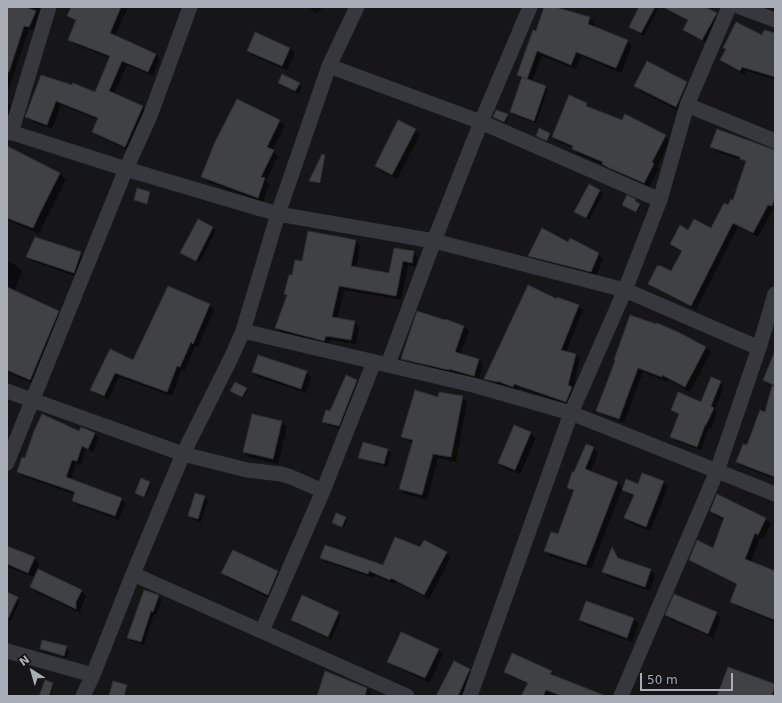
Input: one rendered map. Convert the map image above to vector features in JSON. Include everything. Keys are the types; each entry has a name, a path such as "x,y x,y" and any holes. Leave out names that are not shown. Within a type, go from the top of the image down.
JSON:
{"street":[{"path":"49,7 9,132 126,169 278,214 434,241 625,290 759,348"},
{"path":"7,463 126,169 150,116 190,7"},
{"path":"83,696 93,675 132,574 183,454 243,331 278,214 329,66 357,7"},
{"path":"262,631 434,241 481,122 530,7"},
{"path":"470,696 571,413 625,290 660,200 687,105 729,7"},
{"path":"740,7 775,20"},
{"path":"329,66 481,122 660,200"},
{"path":"687,105 775,140"},
{"path":"622,696 717,471 759,348 775,294"},
{"path":"243,331 473,385 571,413 775,494"},
{"path":"7,391 183,454 247,470 281,474 323,491"},
{"path":"132,574 407,696"},
{"path":"7,652 93,675"}],"building":[{"path":"7,7 25,7 36,11 29,27 24,26 9,72 7,72"},
{"path":"71,7 121,7 110,33 156,54 148,72 122,61 109,91 143,106 125,147 92,132 98,118 56,101 47,125 25,117 41,75 72,85 73,83 95,92 110,56 68,40 76,20 67,16"},
{"path":"544,7 555,7 590,17 588,24 628,40 616,68 576,52 571,65 537,51 527,79 517,75 533,30 536,31"},
{"path":"639,7 655,7 641,33 629,27"},
{"path":"663,7 705,7 717,13 702,40 683,30 688,20"},
{"path":"736,22 762,35 764,30 775,33 775,77 742,67 740,71 720,60 726,49 723,48"},
{"path":"255,32 290,48 282,66 247,51"},
{"path":"647,61 687,82 676,107 634,86"},
{"path":"282,74 300,83 295,91 278,83"},
{"path":"522,77 546,86 534,121 510,112"},
{"path":"569,95 587,103 586,106 622,120 625,114 666,135 652,162 654,164 644,183 609,168 602,164 603,162 572,149 573,146 552,137"},
{"path":"237,99 280,120 267,147 274,150 261,177 265,178 258,198 201,177 215,142"},
{"path":"496,110 508,114 504,122 493,117"},
{"path":"398,120 416,129 392,175 375,166"},
{"path":"539,128 550,133 547,141 536,136"},
{"path":"717,129 775,150 775,197 772,206 768,205 753,233 733,223 691,306 648,284 657,266 661,266 671,271 682,251 670,244 680,225 688,230 694,219 711,228 724,203 728,205 731,199 733,200 746,161 740,159 740,157 710,147"},
{"path":"7,146 60,173 33,228 7,218"},
{"path":"322,154 325,155 320,183 309,181"},
{"path":"589,184 600,190 586,218 574,212"},
{"path":"137,188 150,192 147,204 134,200"},
{"path":"627,195 636,199 635,201 640,204 636,212 622,205"},
{"path":"198,219 213,227 196,261 180,253"},
{"path":"542,228 568,242 570,238 599,253 591,272 528,256"},
{"path":"308,231 356,240 351,266 389,273 394,248 414,251 412,263 403,261 396,296 339,286 332,317 355,321 351,340 326,336 324,341 275,328 287,295 284,294 289,275 292,275 295,260 302,261"},
{"path":"35,237 81,252 74,273 26,257"},
{"path":"528,285 557,299 557,297 579,305 561,350 576,354 568,385 572,387 566,402 514,384 513,387 497,381 484,379"},
{"path":"168,286 210,304 193,344 191,342 180,367 177,366 167,392 115,373 104,396 90,390 110,349 133,360"},
{"path":"7,287 59,311 30,380 7,370"},
{"path":"417,311 464,326 455,352 479,359 474,376 401,359"},
{"path":"630,315 656,324 657,323 706,347 685,387 662,375 662,377 638,368 619,419 596,411 615,361 614,360"},
{"path":"775,351 775,386 763,380"},
{"path":"258,355 307,371 301,389 252,372"},
{"path":"346,375 357,380 339,426 322,422 326,410 330,411"},
{"path":"711,377 721,381 711,406 714,408 705,425 697,447 670,437 679,414 671,410 678,392 701,402"},
{"path":"235,382 247,388 242,397 230,391"},
{"path":"772,386 775,386 775,477 736,462 743,444 747,445 760,410 765,412"},
{"path":"415,390 438,397 439,392 463,396 451,457 433,454 422,495 399,489 413,440 401,437"},
{"path":"42,414 79,431 81,427 95,433 88,449 82,446 77,461 72,460 66,477 122,498 115,516 72,501 75,492 17,472 22,457 25,458 34,431"},
{"path":"252,414 282,421 273,459 243,452"},
{"path":"514,425 531,432 515,470 498,463"},
{"path":"363,442 388,449 384,464 358,458"},
{"path":"586,444 594,447 585,469 618,482 586,565 544,551 551,532 558,534 574,490 567,488 572,472 574,472"},
{"path":"642,473 664,481 646,527 624,518 634,495 622,490 626,479 638,484"},
{"path":"141,478 150,482 144,497 135,493"},
{"path":"195,493 205,496 198,519 188,516"},
{"path":"717,494 766,518 758,535 755,533 745,559 775,571 775,620 730,602 737,584 689,560 697,540 713,548 724,518 710,511"},
{"path":"336,513 346,517 342,527 332,523"},
{"path":"395,537 420,547 424,540 447,552 424,595 391,578 390,580 369,571 368,574 320,558 325,545 383,565"},
{"path":"7,546 35,557 28,573 7,564"},
{"path":"612,547 618,558 651,569 645,587 602,572"},
{"path":"233,550 278,571 268,595 221,573"},
{"path":"38,569 82,590 76,602 76,609 30,587"},
{"path":"144,590 159,595 153,612 151,611 141,642 127,638"},
{"path":"7,592 18,597 7,621"},
{"path":"674,594 717,612 708,634 665,615"},
{"path":"302,595 339,612 328,637 291,620"},
{"path":"586,601 634,618 627,638 579,620"},
{"path":"401,632 439,649 425,678 387,662"},
{"path":"42,640 67,646 64,656 40,649"},
{"path":"512,653 552,671 550,674 606,696 562,696 546,690 543,696 521,696 528,683 504,672"},
{"path":"454,661 470,669 458,696 436,696"},
{"path":"728,667 775,684 772,696 717,696"},
{"path":"325,671 367,688 365,696 317,696"},
{"path":"45,680 53,683 49,696 39,696"},
{"path":"113,681 127,685 124,696 109,696"}]}
